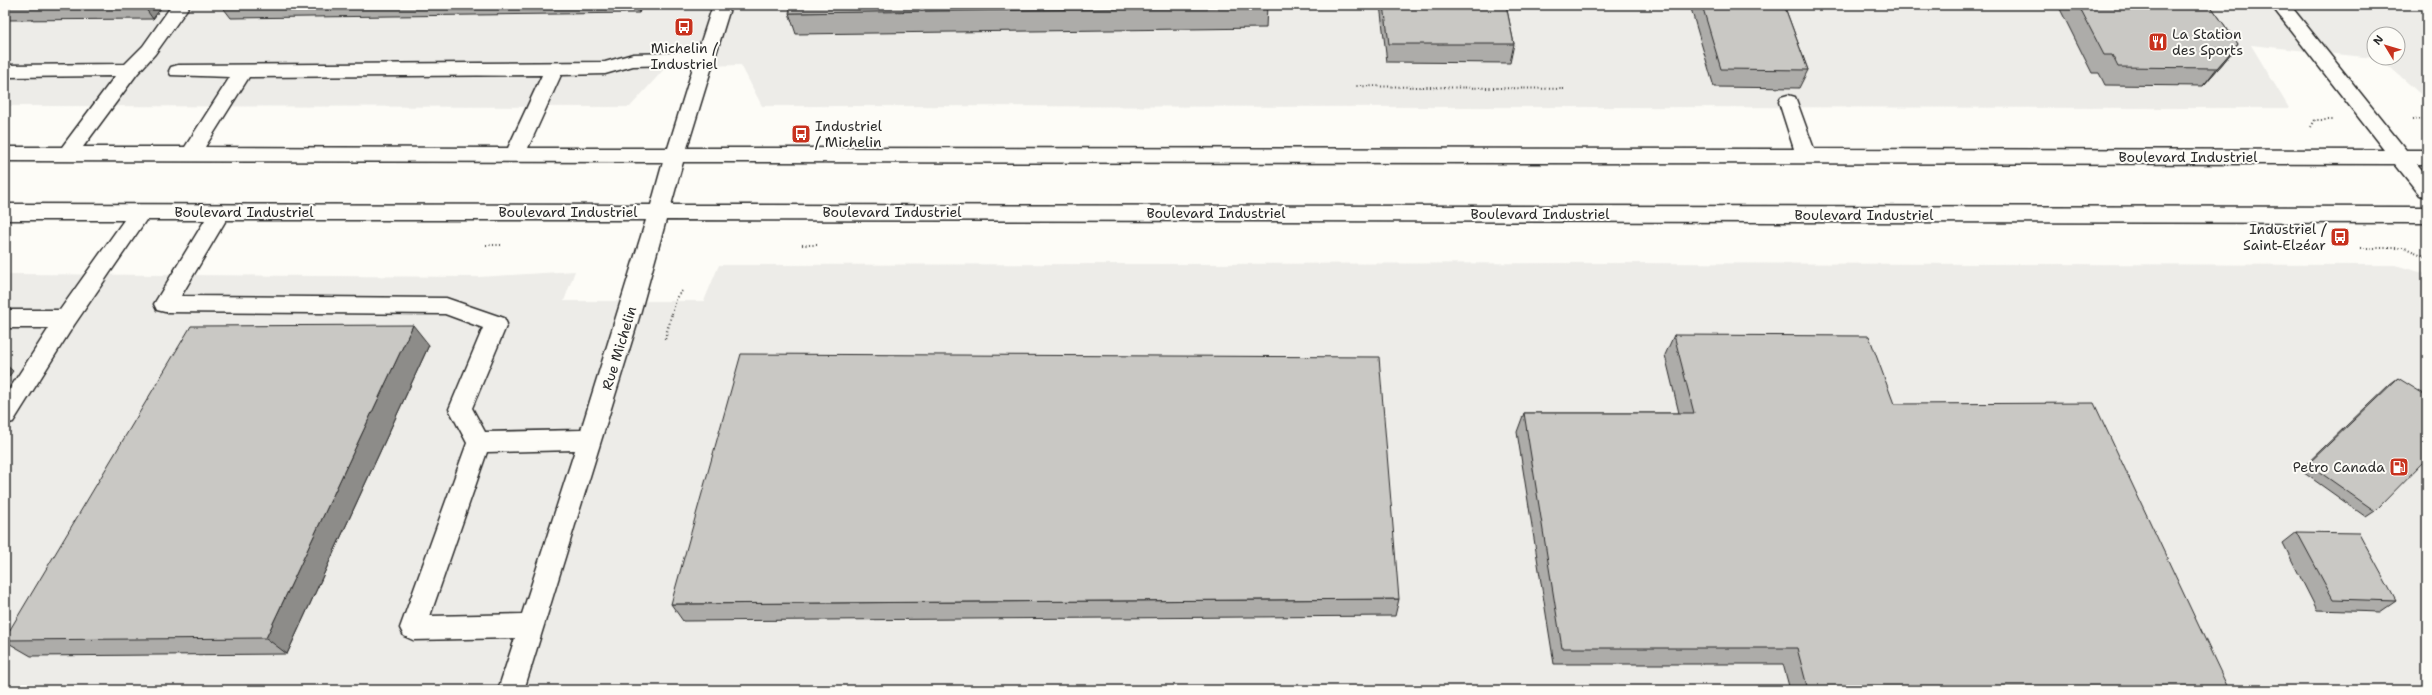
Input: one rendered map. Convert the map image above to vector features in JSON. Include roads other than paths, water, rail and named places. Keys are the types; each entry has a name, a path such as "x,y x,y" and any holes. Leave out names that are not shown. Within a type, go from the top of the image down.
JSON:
{"street":[{"path":"67,154 130,70 149,50 181,5"},
{"name":"Rue Michelin","path":"511,690 590,440 660,212 706,53 722,5"},
{"path":"2280,5 2427,190"},
{"path":"178,71 605,68 633,60 673,59 706,53"},
{"path":"515,154 554,69"},
{"path":"5,71 130,70"},
{"path":"191,154 244,71"},
{"path":"1788,102 1806,156"},
{"name":"Boulevard Industriel","path":"5,154 2427,157"},
{"name":"Boulevard Industriel","path":"5,212 2427,215"},
{"path":"5,415 66,319 140,212"},
{"path":"220,212 165,304 446,306 496,324 460,409 479,442 413,628 531,626"},
{"path":"5,319 66,319"},
{"path":"479,442 590,440"}],"place":[{"name":"Michelin / Industriel","path":"684,27"},
{"name":"La Station des Sports","path":"2158,42"},
{"name":"Industriel / Michelin","path":"801,134"},
{"name":"Industriel / Saint-Elzéar","path":"2340,237"},
{"name":"Petro Canada","path":"2399,467"}]}
